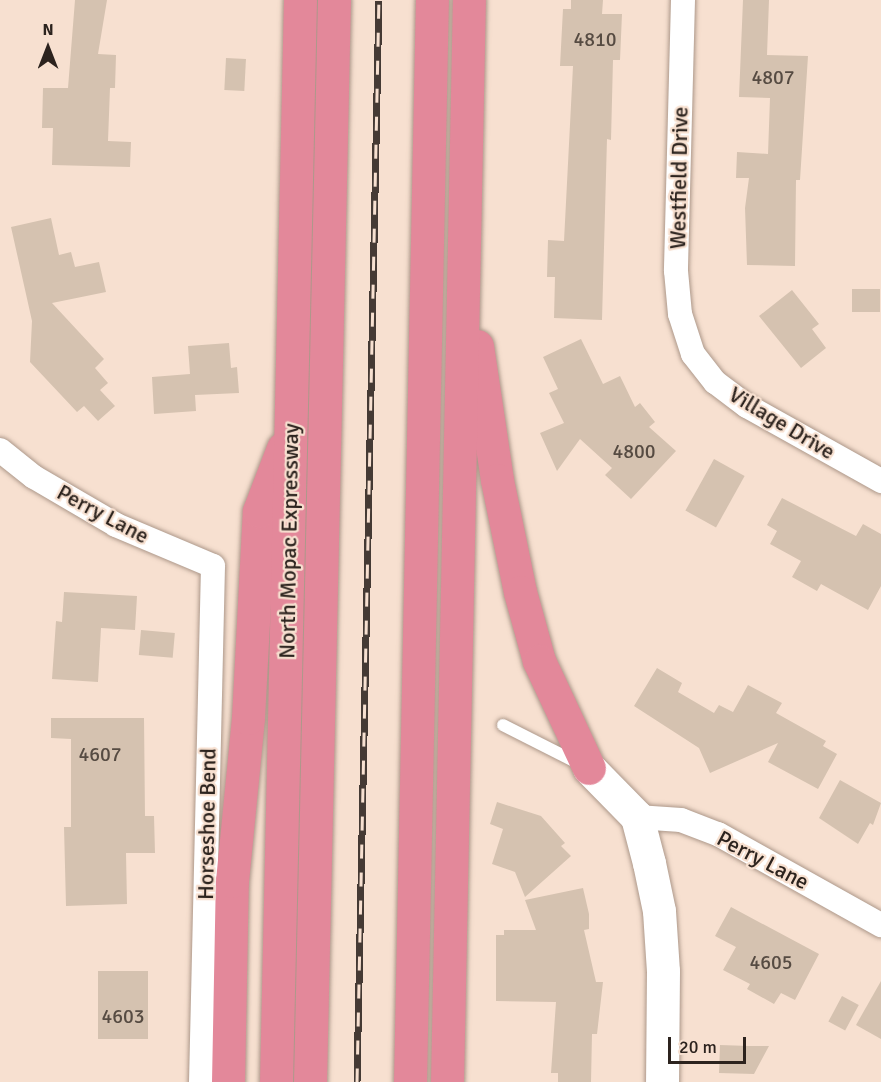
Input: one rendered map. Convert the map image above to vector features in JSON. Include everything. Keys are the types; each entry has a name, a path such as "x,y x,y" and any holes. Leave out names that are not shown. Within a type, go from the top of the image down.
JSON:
{"highway":[{"name":"North Mopac Expressway","path":"276,1082 300,0"},
{"path":"310,1082 333,0"},
{"path":"410,1082 432,0"},
{"path":"447,1082 469,0"},
{"path":"464,262 497,480 520,592 539,661 589,768"},
{"path":"228,1082 232,881 248,718 260,511 292,421"}],"main road":[{"path":"589,768 637,818 659,911 662,1082"}],"street":[{"name":"Westfield Drive","path":"683,0 676,271 680,314 693,354"},
{"name":"Village Drive","path":"693,354 716,382 747,406 881,481"},
{"name":"Perry Lane","path":"0,450 34,477 116,525 213,566"},
{"name":"Horseshoe Bend","path":"201,1082 213,566"},
{"name":"Perry Lane","path":"637,818 681,820 718,834 881,925"}],"lane":[{"path":"503,725 589,768"}],"building":[{"path":"75,0 107,0 98,54 116,55 115,88 110,88 108,141 131,142 130,167 52,165 53,128 42,128 43,88 68,88"},
{"path":"571,0 603,0 602,14 622,14 620,60 613,60 611,140 607,139 602,320 554,318 555,277 547,277 548,240 564,241 573,66 560,66 563,9 571,9"},
{"path":"743,0 769,0 767,55 808,56 800,180 796,180 795,266 747,265 745,208 749,178 736,178 737,152 768,154 770,98 739,97"},
{"path":"226,58 246,59 244,91 224,90"},
{"path":"51,218 59,255 71,252 75,267 99,262 106,292 52,303 104,359 95,368 108,383 100,390 115,406 98,421 84,406 77,412 30,362 32,321 11,227"},
{"path":"852,289 880,289 880,312 852,312"},
{"path":"792,290 819,324 812,329 826,348 801,368 759,316"},
{"path":"581,339 603,384 620,376 635,407 640,403 655,422 649,427 676,451 631,499 605,475 612,468 580,439 557,471 540,433 564,423 549,393 558,389 543,357"},
{"path":"229,343 231,368 237,367 239,393 195,395 196,411 154,414 152,377 190,374 188,346"},
{"path":"714,459 745,476 716,528 685,511"},
{"path":"782,498 856,536 863,524 881,534 881,586 868,610 821,584 817,591 792,577 801,561 770,544 777,531 767,525"},
{"path":"64,592 137,596 135,630 101,628 98,682 52,679 56,621 62,622"},
{"path":"141,630 175,633 173,658 139,655"},
{"path":"657,668 682,683 678,692 714,713 719,705 733,712 748,685 782,703 776,713 826,741 823,746 837,754 818,789 768,762 778,743 710,773 699,748 634,706"},
{"path":"51,718 144,718 145,816 154,816 155,853 126,853 127,904 66,906 64,827 71,827 71,739 51,738"},
{"path":"840,780 881,803 873,825 870,823 858,844 819,818"},
{"path":"497,802 541,816 565,843 561,846 571,856 525,897 515,872 492,864 503,829 490,824"},
{"path":"583,888 589,914 589,929 584,930 596,982 603,982 597,1034 592,1034 591,1082 558,1082 558,1073 551,1073 556,1002 496,1001 496,935 504,935 504,930 536,930 525,900"},
{"path":"731,907 819,954 795,1000 781,993 774,1004 747,989 750,984 723,970 736,947 715,936"},
{"path":"98,971 148,971 148,1039 98,1039"},
{"path":"881,981 881,1039 856,1025"},
{"path":"842,996 859,1005 845,1031 828,1022"},
{"path":"720,1045 769,1046 754,1074 719,1073"}],"railway":[{"path":"357,1082 379,0"}]}
